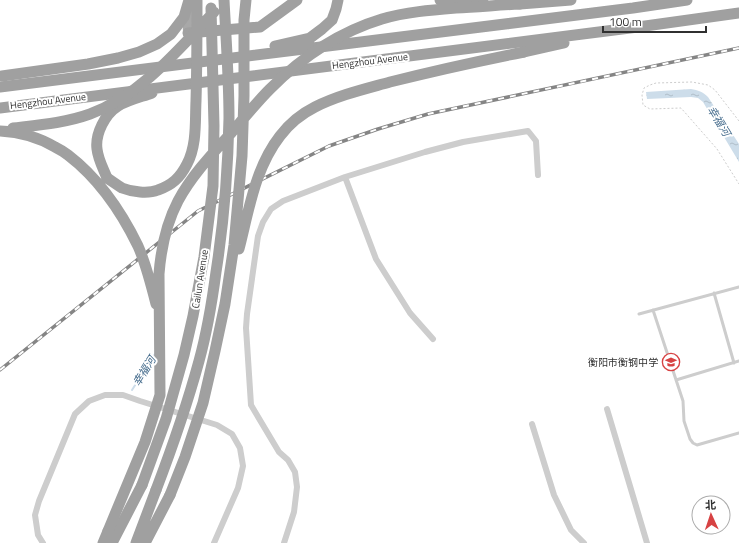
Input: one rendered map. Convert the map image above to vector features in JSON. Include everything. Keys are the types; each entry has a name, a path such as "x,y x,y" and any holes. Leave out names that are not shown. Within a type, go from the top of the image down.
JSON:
{"highway":[{"path":"1,76 88,64 139,52 157,44 171,34 184,17 189,0"},
{"path":"177,85 131,100 118,106 106,117 99,130 97,147 100,163 107,178 123,188 140,192 154,192 169,186 181,175 188,163 193,148 195,127 197,0"},
{"path":"0,130 66,121 91,113 117,101 142,84 173,56 224,0"},
{"name":"Cailun Avenue","path":"136,543 181,423 200,360 212,300 220,248 228,159 228,74 224,0"},
{"path":"145,543 170,495 185,457 203,403 216,351 225,304 234,245 242,156 244,20 246,0"},
{"path":"188,33 260,27 297,0"},
{"path":"219,60 310,38 332,20 338,0"},
{"path":"440,0 520,4"},
{"path":"103,543 145,442 160,396 160,274 161,255 167,229 178,201 208,158 270,89 287,73 311,53 356,28 382,19 429,10 571,0"},
{"name":"Hengzhou Avenue","path":"0,88 687,0"},
{"name":"Cailun Avenue","path":"112,543 142,485 166,419 194,316 204,257 213,186 214,126 211,4"},
{"name":"Hengzhou Avenue","path":"0,108 739,13"},
{"path":"225,304 260,171 281,135 296,119 314,107 336,97 359,90 419,75 638,27"},
{"path":"0,130 24,134 44,141 61,150 82,167 101,187 124,218 138,247 149,275 160,328"},
{"path":"106,543 132,506"}],"main road":[{"path":"186,0 188,33"}],"street":[{"path":"284,543 294,512 297,487 295,472 288,460 279,452 251,405 246,328 258,236 263,222 271,209 283,201 345,177 425,152 463,142 528,131 536,141 538,175"},
{"path":"345,177 376,258 410,313 433,339"},
{"path":"43,543 38,535 35,515 39,501 75,414 89,401 105,395 124,395 217,425 232,434 240,448 243,466 238,488 214,543"},
{"path":"607,408 647,543"},
{"path":"532,424 554,495 572,530 584,543"}],"lane":[{"path":"639,314 739,286"},
{"path":"714,294 734,363"},
{"path":"653,310 683,401 684,421 690,440 697,445 739,433"},
{"path":"676,380 739,361"}],"path":[{"path":"739,121 715,90 708,86 692,82 656,83 650,84 644,88 642,95 643,105 650,109 681,108 717,149 739,184"}],"water":[{"path":"696,90 708,97 739,144 739,162 703,102 698,98 647,99 646,92"}],"waterway":[{"name":"幸福河","path":"132,390 155,354"}],"railway":[{"path":"0,370 198,211 329,146 428,114 739,48"}],"place":[{"name":"衡阳市衡钢中学","path":"671,362"}]}
